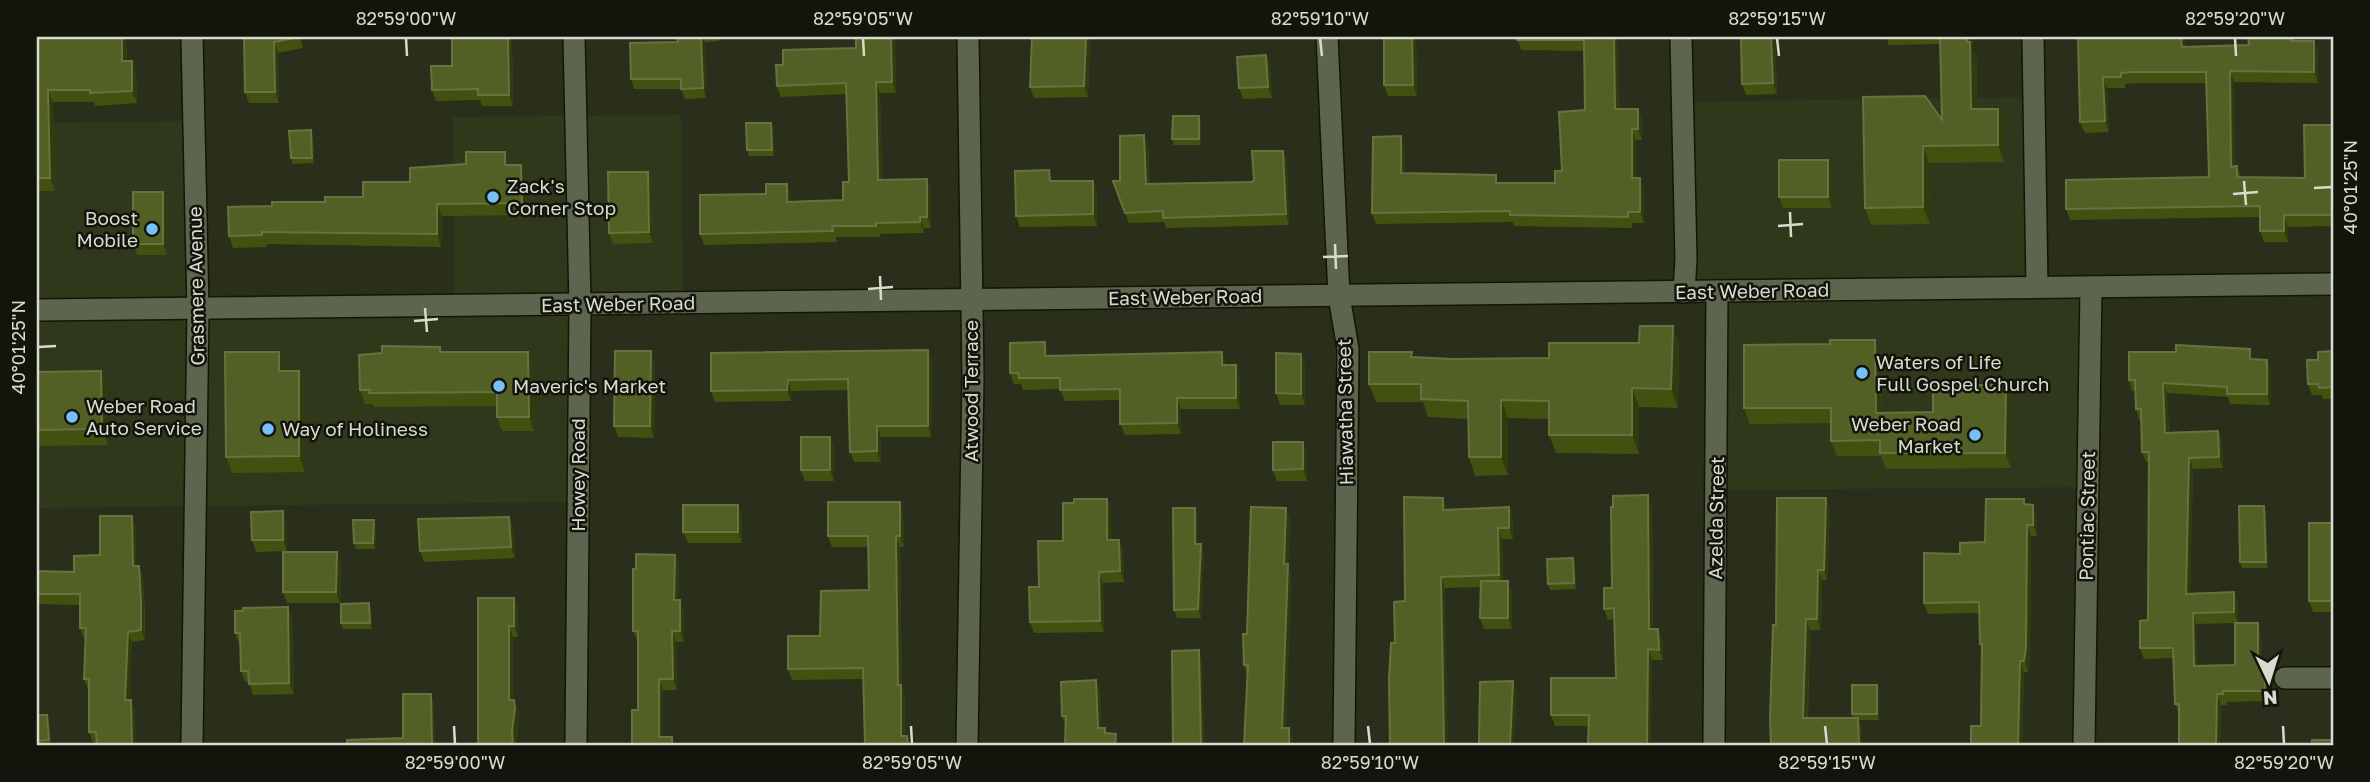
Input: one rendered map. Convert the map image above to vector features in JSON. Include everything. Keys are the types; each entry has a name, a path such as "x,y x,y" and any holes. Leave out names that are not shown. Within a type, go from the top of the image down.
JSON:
{"street":[{"name":"Grasmere Avenue","path":"192,37 198,309 192,745"},
{"name":"Howey Road","path":"574,37 580,304 576,745"},
{"name":"Atwood Terrace","path":"968,37 971,300 968,745"},
{"name":"Hiawatha Street","path":"1328,37 1339,296 1348,349 1344,745"},
{"path":"1681,37 1686,259 1684,292"},
{"path":"2033,37 2037,287"},
{"name":"East Weber Road","path":"37,310 2333,284"},
{"name":"Pontiac Street","path":"2084,745 2091,287"},
{"name":"Azelda Street","path":"1714,745 1717,291"},
{"path":"2285,678 2333,678"}],"shaded area":[{"path":"2035,97 2038,284 2088,286 2087,487 1712,490 1717,293 1678,291 1679,102"},
{"path":"681,115 683,298 576,300 578,502 37,508 37,123 196,121 198,307 455,304 453,117"}],"building":[{"path":"37,37 122,37 122,61 132,61 132,91 90,93 90,90 48,90 50,178 37,178"},
{"path":"244,37 299,37 274,42 275,92 245,92"},
{"path":"452,37 508,37 509,95 478,95 478,89 432,90 431,66 452,66"},
{"path":"677,37 701,37 703,88 681,89 681,79 631,79 630,43 678,42"},
{"path":"856,37 891,37 892,82 876,82 878,180 927,179 927,217 920,217 920,222 832,226 833,231 700,234 700,195 766,194 766,184 787,184 787,202 843,200 843,182 849,182 846,83 777,86 776,65 783,65 783,50 856,48"},
{"path":"1032,37 1086,37 1084,86 1030,87"},
{"path":"1384,37 1412,37 1413,85 1384,85"},
{"path":"1517,37 1614,37 1615,109 1638,109 1638,129 1632,129 1632,178 1640,178 1640,212 1628,212 1628,217 1510,215 1510,211 1372,213 1373,137 1401,136 1401,173 1496,175 1496,183 1555,183 1555,171 1562,171 1559,112 1585,110 1584,40 1517,40"},
{"path":"1741,37 1771,37 1773,83 1742,84"},
{"path":"1940,37 1967,37 1967,42 1970,42 1971,109 1998,109 1998,145 1923,146 1923,207 1865,208 1863,97 1925,96 1942,120"},
{"path":"2078,37 2181,37 2182,47 2249,45 2248,37 2291,37 2291,41 2314,41 2314,72 2230,71 2231,167 2237,166 2237,177 2305,178 2304,125 2333,125 2333,215 2284,215 2284,231 2260,231 2260,206 2066,209 2066,180 2209,177 2206,72 2132,72 2121,73 2121,77 2103,77 2105,121 2080,122"},
{"path":"1266,55 1268,87 1239,88 1237,57"},
{"path":"1173,116 1199,116 1199,139 1172,139"},
{"path":"746,123 771,123 772,150 747,150"},
{"path":"311,130 312,158 291,158 289,131"},
{"path":"1144,135 1146,184 1252,182 1252,151 1283,151 1286,214 1163,218 1163,211 1125,213 1113,181 1120,181 1120,136"},
{"path":"466,152 505,152 505,165 521,165 522,203 437,204 437,234 262,232 262,235 229,236 228,207 272,206 272,202 325,202 325,197 363,197 363,182 410,182 410,168 466,164"},
{"path":"1779,160 1828,160 1828,197 1779,197"},
{"path":"1049,170 1050,181 1093,181 1093,214 1016,216 1015,171"},
{"path":"608,172 648,172 649,232 609,233"},
{"name":"Boost Mobile","path":"133,192 163,192 163,244 133,244"},
{"path":"1640,326 1673,326 1671,389 1632,388 1632,435 1549,435 1549,401 1501,400 1501,457 1469,457 1468,401 1421,399 1421,384 1369,384 1369,352 1412,352 1411,357 1453,359 1549,358 1549,343 1639,343"},
{"path":"1830,340 1875,340 1876,413 1933,412 1933,385 2006,385 2005,453 1880,453 1880,440 1831,441 1831,408 1744,408 1744,345 1830,344"},
{"path":"1045,342 1045,356 1222,352 1222,365 1236,365 1236,398 1177,398 1177,423 1120,424 1120,389 1060,390 1060,378 1019,378 1018,373 1010,373 1010,343"},
{"path":"2176,345 2250,349 2250,359 2267,360 2267,394 2227,394 2227,387 2163,383 2165,433 2218,431 2219,457 2189,458 2186,594 2234,592 2234,612 2193,613 2194,666 2235,665 2235,623 2258,623 2258,664 2264,664 2265,691 2223,691 2223,694 2217,694 2216,745 2179,745 2179,704 2175,704 2173,648 2140,648 2140,621 2148,620 2149,452 2142,452 2141,409 2136,409 2135,380 2129,380 2129,352 2176,352"},
{"path":"382,346 440,347 440,352 528,352 529,417 497,417 497,392 369,393 370,390 360,390 359,355 382,353"},
{"path":"928,350 928,426 877,426 877,451 850,452 848,379 788,380 787,390 711,391 711,353"},
{"path":"615,351 651,351 650,426 614,426"},
{"path":"2333,351 2333,387 2319,388 2318,384 2308,384 2307,360 2318,360 2318,352"},
{"name":"Way of Holiness","path":"225,352 279,352 279,371 299,371 299,456 226,457"},
{"path":"1276,353 1301,354 1301,394 1276,393"},
{"name":"Weber Road Auto Service","path":"101,371 102,429 37,430 37,372"},
{"path":"801,437 830,437 830,470 801,470"},
{"path":"1273,442 1303,442 1303,469 1273,470"},
{"path":"1648,495 1649,629 1658,629 1659,650 1648,649 1647,745 1588,745 1589,715 1551,715 1551,678 1616,678 1614,608 1604,609 1604,588 1612,588 1611,507 1613,496"},
{"path":"1404,497 1443,498 1443,510 1509,507 1509,528 1498,528 1499,575 1441,577 1444,745 1390,745 1389,679 1391,643 1395,643 1394,602 1405,601"},
{"path":"1777,498 1826,498 1824,570 1818,570 1817,619 1806,619 1803,718 1858,718 1859,745 1771,745"},
{"path":"1074,499 1107,499 1107,540 1119,540 1120,571 1099,572 1100,621 1030,622 1029,587 1039,587 1038,541 1063,541 1063,503 1074,503"},
{"path":"1986,499 2024,499 2024,504 2033,505 2033,525 2027,525 2026,647 2024,661 2020,661 2018,745 1971,745 1971,726 1981,726 1982,644 1979,602 1924,603 1924,553 1960,554 1960,543 1985,542"},
{"path":"828,502 900,502 900,536 896,536 898,685 901,685 901,736 907,736 908,745 865,745 863,668 788,669 788,636 820,636 821,591 869,590 868,536 828,536"},
{"path":"683,505 738,505 738,532 683,532"},
{"path":"2239,506 2264,506 2266,562 2240,562"},
{"path":"1251,507 1286,508 1284,564 1288,564 1282,728 1289,728 1289,745 1244,745 1248,665 1244,665 1243,634 1247,634"},
{"path":"1173,508 1195,508 1195,544 1201,544 1198,609 1174,610"},
{"path":"283,511 283,540 252,540 251,512"},
{"path":"100,516 132,516 133,566 139,566 141,630 128,632 125,700 131,700 132,745 97,745 96,732 89,732 89,679 84,679 86,628 80,628 80,594 37,594 37,571 74,572 74,556 100,555"},
{"path":"509,517 511,547 420,551 418,519"},
{"path":"353,520 374,520 373,543 354,543"},
{"path":"2309,523 2333,523 2333,601 2309,601"},
{"path":"283,552 337,552 336,592 283,592"},
{"path":"636,554 675,555 674,600 680,600 680,631 672,631 673,679 659,679 659,737 672,737 672,745 632,745 632,710 638,710 638,631 633,631 633,569 636,569"},
{"path":"1573,558 1574,583 1548,584 1547,559"},
{"path":"1481,581 1508,581 1508,618 1480,618"},
{"path":"478,598 514,598 514,626 509,626 509,700 514,700 515,708 513,745 478,745"},
{"path":"369,603 370,623 341,623 341,604"},
{"path":"288,607 289,683 249,684 248,671 241,671 240,633 235,633 235,611 243,611 243,608"},
{"path":"1199,650 1201,745 1173,745 1172,651"},
{"path":"1096,680 1098,728 1105,728 1105,733 1116,734 1115,745 1065,745 1066,716 1062,716 1061,682"},
{"path":"1513,681 1510,745 1479,745 1480,682"},
{"path":"1852,685 1877,685 1877,714 1852,714"},
{"path":"403,694 431,694 432,745 347,745 347,740 403,738"},
{"path":"37,715 47,715 49,740 37,741"},
{"path":"2312,740 2333,740 2333,745 2312,745"}],"place":[{"name":"Zack's Corner Stop","path":"493,197"},
{"name":"Boost Mobile","path":"152,229"},
{"name":"Waters of Life Full Gospel Church","path":"1862,373"},
{"name":"Maveric's Market","path":"499,386"},
{"name":"Weber Road Auto Service","path":"72,417"},
{"name":"Way of Holiness","path":"268,429"},
{"name":"Weber Road Market","path":"1975,435"}]}
